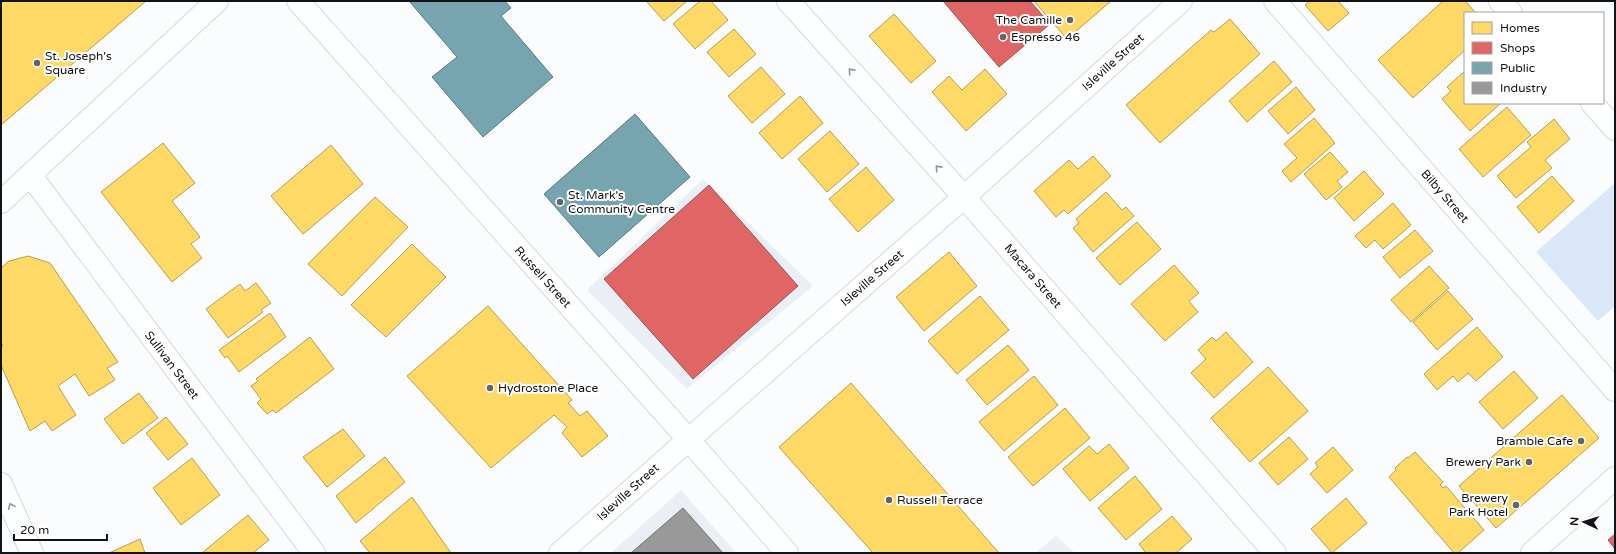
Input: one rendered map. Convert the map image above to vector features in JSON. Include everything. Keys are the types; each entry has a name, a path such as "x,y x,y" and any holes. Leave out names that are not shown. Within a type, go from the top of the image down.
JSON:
{"street":[{"path":"1,202 217,1"},
{"name":"Russell Street","path":"298,1 688,439 787,553"},
{"name":"Macara Street","path":"788,1 964,197 1275,553"},
{"name":"Isleville Street","path":"560,553 964,197 1181,1"},
{"name":"Bilby Street","path":"1274,1 1615,390"},
{"path":"1500,1 1510,12"},
{"path":"1593,104 1615,129"},
{"name":"Sullivan Street","path":"30,176 314,553"},
{"path":"1532,553 1615,478"},
{"path":"1,484 32,553"}],"shaded area":[{"path":"703,179 813,286 687,389 587,290"},
{"path":"1615,183 1615,306 1598,321 1536,252"},
{"path":"681,490 736,553 611,553"},
{"path":"1056,536 1075,553 1035,553"}],"building: Homes":[{"name":"St. Joseph's Square","path":"1,1 146,1 1,125"},
{"path":"646,1 687,1 664,21"},
{"path":"700,1 711,1 728,20 695,49 673,24"},
{"name":"The Camille","path":"1034,1 1111,1 1067,39"},
{"path":"1310,1 1338,1 1349,13 1328,31 1305,5"},
{"path":"1443,1 1465,1 1475,12 1464,12 1464,51 1413,98 1378,60"},
{"path":"894,14 936,61 911,83 869,36"},
{"path":"1230,19 1260,54 1160,143 1126,105 1211,30 1214,32"},
{"path":"734,29 756,54 729,77 707,52"},
{"path":"1274,61 1292,82 1247,122 1229,101"},
{"path":"761,67 785,94 752,123 728,96"},
{"path":"985,69 1007,94 966,131 932,92 949,76 962,90"},
{"path":"1464,72 1464,104 1500,104 1470,131 1442,99 1451,91 1447,87"},
{"path":"1296,87 1315,110 1288,134 1268,111"},
{"path":"800,96 823,123 782,159 759,133"},
{"path":"1507,107 1531,135 1483,177 1459,149"},
{"path":"1314,118 1335,143 1291,182 1282,171 1297,158 1284,144"},
{"path":"1554,119 1570,139 1545,160 1552,168 1516,198 1497,176 1531,147 1527,142"},
{"path":"830,131 859,164 827,192 798,159"},
{"path":"163,143 195,183 172,201 200,237 191,244 202,258 172,282 101,192"},
{"path":"331,145 363,184 303,234 271,196"},
{"path":"1330,152 1348,172 1337,181 1342,187 1326,200 1304,174"},
{"path":"1093,156 1111,176 1068,214 1064,210 1056,217 1034,191 1069,160 1078,169"},
{"path":"866,167 894,200 858,232 829,199"},
{"path":"1364,171 1384,194 1354,221 1334,198"},
{"path":"1552,176 1574,201 1539,233 1517,207"},
{"path":"1106,192 1122,210 1126,207 1134,216 1093,252 1073,228 1079,223 1076,219"},
{"path":"375,197 408,227 342,296 308,264"},
{"path":"1393,203 1411,225 1383,249 1375,240 1366,248 1355,236"},
{"path":"1137,222 1161,249 1120,285 1096,258"},
{"path":"1415,230 1433,251 1400,278 1383,257"},
{"path":"412,244 446,277 386,337 351,305"},
{"path":"949,252 977,286 924,331 896,297"},
{"path":"28,256 50,263 118,362 107,368 115,380 89,396 75,374 58,386 76,415 52,431 45,421 30,431 1,365 1,347 3,346 1,342 1,268 9,261"},
{"path":"1174,265 1199,293 1189,301 1198,312 1165,341 1131,304"},
{"path":"1429,266 1449,288 1411,322 1391,300"},
{"path":"256,283 271,303 261,310 263,312 228,338 206,309 240,284 245,291"},
{"path":"1448,291 1473,319 1437,350 1413,322"},
{"path":"980,296 1009,330 957,374 928,341"},
{"name":"Hydrostone Place","path":"488,306 572,400 568,403 580,416 587,411 608,436 582,457 562,433 567,427 554,415 491,468 407,376"},
{"path":"270,313 286,337 239,372 227,356 225,358 219,350"},
{"path":"1477,327 1503,357 1476,381 1468,373 1458,382 1453,376 1437,390 1424,374"},
{"path":"1226,332 1253,362 1214,398 1191,373 1206,359 1198,350 1212,337 1216,341"},
{"path":"310,337 334,369 276,413 273,410 267,414 257,403 261,399 251,386 258,381 256,379"},
{"path":"1008,345 1029,370 987,405 966,380"},
{"path":"1268,367 1308,411 1250,462 1211,418"},
{"path":"1514,371 1538,398 1503,429 1479,402"},
{"path":"1034,376 1058,405 1004,451 979,422"},
{"name":"Russell Terrace","path":"851,383 999,553 873,553 779,447"},
{"path":"139,393 158,418 123,444 104,419"},
{"name":"Brewery Park","path":"1562,395 1599,438 1496,528 1459,486"},
{"path":"1065,408 1090,438 1033,486 1008,457"},
{"path":"166,417 188,444 168,460 146,433"},
{"path":"343,429 365,456 327,487 303,457"},
{"path":"1289,437 1308,459 1278,485 1259,463"},
{"path":"1109,444 1129,468 1090,501 1063,469 1089,446 1097,454"},
{"path":"1333,447 1353,470 1327,493 1310,474 1318,467 1315,463"},
{"path":"1415,452 1443,482 1440,485 1443,488 1446,486 1484,530 1458,553 1454,553 1389,477 1396,470 1395,468"},
{"path":"385,457 405,482 356,523 336,496"},
{"path":"192,458 220,495 181,525 153,488"},
{"path":"1135,476 1162,509 1126,540 1098,508"},
{"path":"412,497 451,553 370,553 360,541"},
{"path":"1346,498 1367,523 1332,553 1311,529"},
{"path":"248,515 269,540 253,553 202,553"},
{"path":"1172,516 1192,539 1176,553 1146,553 1139,544"},
{"path":"140,539 145,553 109,553"}],"building: Shops":[{"path":"943,1 1030,1 1050,24 999,67"},
{"path":"709,185 798,286 693,379 604,279"},
{"path":"1615,534 1615,549 1608,540"}],"building: Public":[{"path":"409,1 505,1 511,8 501,16 553,77 483,137 432,77 457,57"},
{"path":"635,114 690,177 599,257 544,194"}],"building: Industry":[{"path":"683,508 723,553 631,553"}],"place":[{"name":"The Camille","path":"1070,20"},
{"name":"Espresso 46","path":"1003,37"},
{"name":"St. Joseph's Square","path":"37,63"},
{"name":"St. Mark's Community Centre","path":"560,202"},
{"name":"Hydrostone Place","path":"490,388"},
{"name":"Bramble Cafe","path":"1581,441"},
{"name":"Brewery Park","path":"1529,462"},
{"name":"Russell Terrace","path":"889,500"},
{"name":"Brewery Park Hotel","path":"1516,505"}]}
